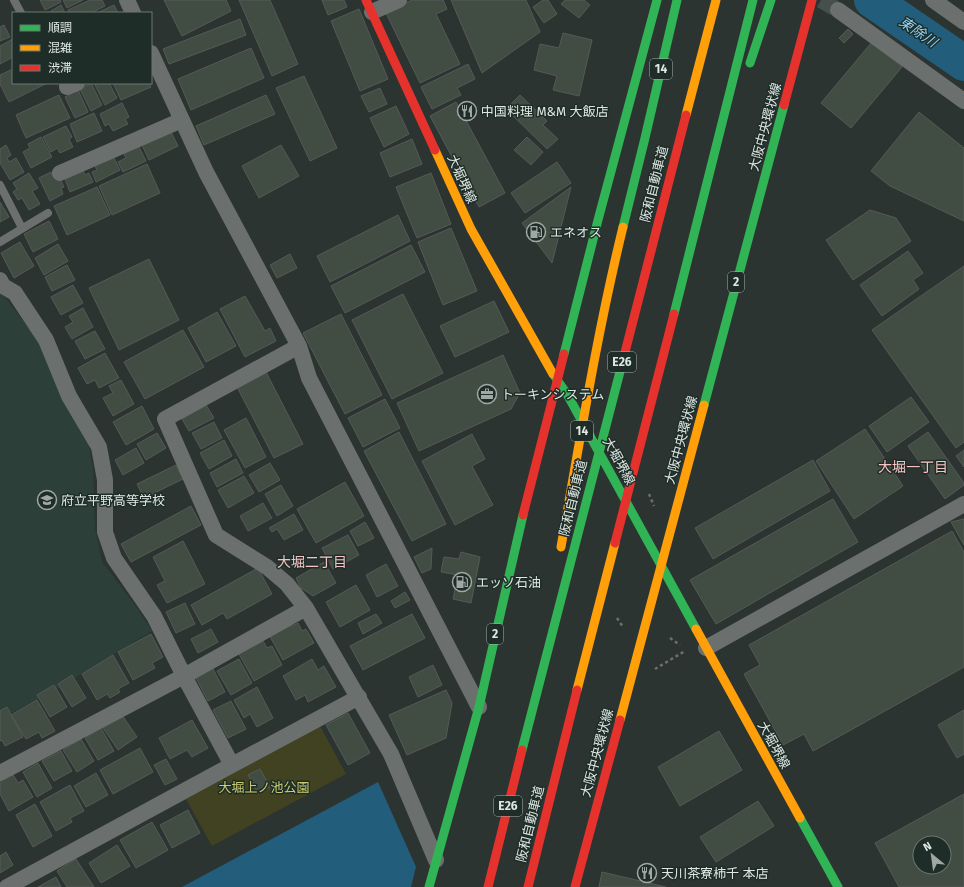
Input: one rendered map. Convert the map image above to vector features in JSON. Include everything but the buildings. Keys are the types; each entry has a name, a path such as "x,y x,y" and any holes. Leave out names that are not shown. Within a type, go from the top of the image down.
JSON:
{"main road":[{"name":"2","path":"429,887 479,707 516,542 598,220 657,0"},
{"name":"14","path":"559,554 597,346 614,264 677,0"},
{"name":"阪和自動車道","path":"488,887 528,725 716,0"},
{"name":"阪和自動車道","path":"528,887 565,735 753,0"},
{"path":"748,72 771,0"},
{"name":"大阪中央環状線","path":"575,887 812,0"},
{"name":"大堀堺線","path":"369,6 471,229 557,380 567,394 838,887"},
{"path":"670,329 706,226"},
{"path":"528,725 550,609"},
{"path":"490,845 516,773"}],"street":[{"path":"127,0 133,12"},
{"path":"369,6 399,0"},
{"path":"933,0 964,22"},
{"path":"838,10 964,100"},
{"path":"152,55 206,172 299,346 309,378 479,707"},
{"path":"60,173 182,120"},
{"path":"0,280 4,286 15,294 46,340 69,396 99,447 105,480 105,532 114,558 154,616 184,676 232,765"},
{"path":"299,346 165,419 216,535 267,567 287,584 306,608 391,754 436,860"},
{"path":"706,648 964,504"},
{"path":"0,773 184,676 306,608"},
{"path":"7,887 359,697"}],"lane":[{"path":"14,0 20,12"},
{"path":"0,185 22,228"},
{"path":"0,242 48,213"}],"path":[{"path":"653,670 688,650"}],"shaded area":[{"name":"府立平野高等学校","path":"0,291 47,352 87,435 93,470 95,530 102,562 134,604 152,631 48,694 0,719"}],"green space":[{"name":"大堀上ノ池公園","path":"320,726 346,774 212,846 186,799"}],"water":[{"path":"378,782 416,867 411,887 182,887"}],"waterway":[{"name":"東除川","path":"872,0 964,63"}],"tunnel":[{"path":"821,0 838,10"}],"traffic: fast":[{"path":"564,354 657,0"},
{"path":"623,227 677,0"},
{"path":"674,314 753,0"},
{"path":"750,63 771,0"},
{"path":"704,405 784,105"},
{"path":"522,750 623,360"},
{"path":"553,374 567,394 696,629"},
{"path":"429,887 479,707 523,515"},
{"path":"800,818 838,887"}],"traffic: slow":[{"path":"686,115 716,0"},
{"path":"435,150 471,229 553,374"},
{"path":"561,547 597,347 623,227"},
{"path":"620,720 704,405"},
{"path":"577,690 615,543"},
{"path":"696,629 800,818"}],"traffic: jam":[{"path":"366,0 435,150"},
{"path":"784,105 812,0"},
{"path":"623,360 686,115"},
{"path":"615,543 674,314"},
{"path":"523,515 564,354"},
{"path":"528,887 577,690"},
{"path":"575,887 620,720"},
{"path":"488,887 522,750"}],"place":[{"name":"中国料理 M&M 大飯店","path":"467,111"},
{"name":"エネオス","path":"536,232"},
{"name":"トーキンシステム","path":"487,394"},
{"name":"府立平野高等学校","path":"47,500"},
{"name":"エッソ石油","path":"462,582"},
{"name":"天川茶寮柿千 本店","path":"647,873"}],"district":[{"name":"大堀一丁目","path":"913,467"},
{"name":"大堀二丁目","path":"312,562"}]}
